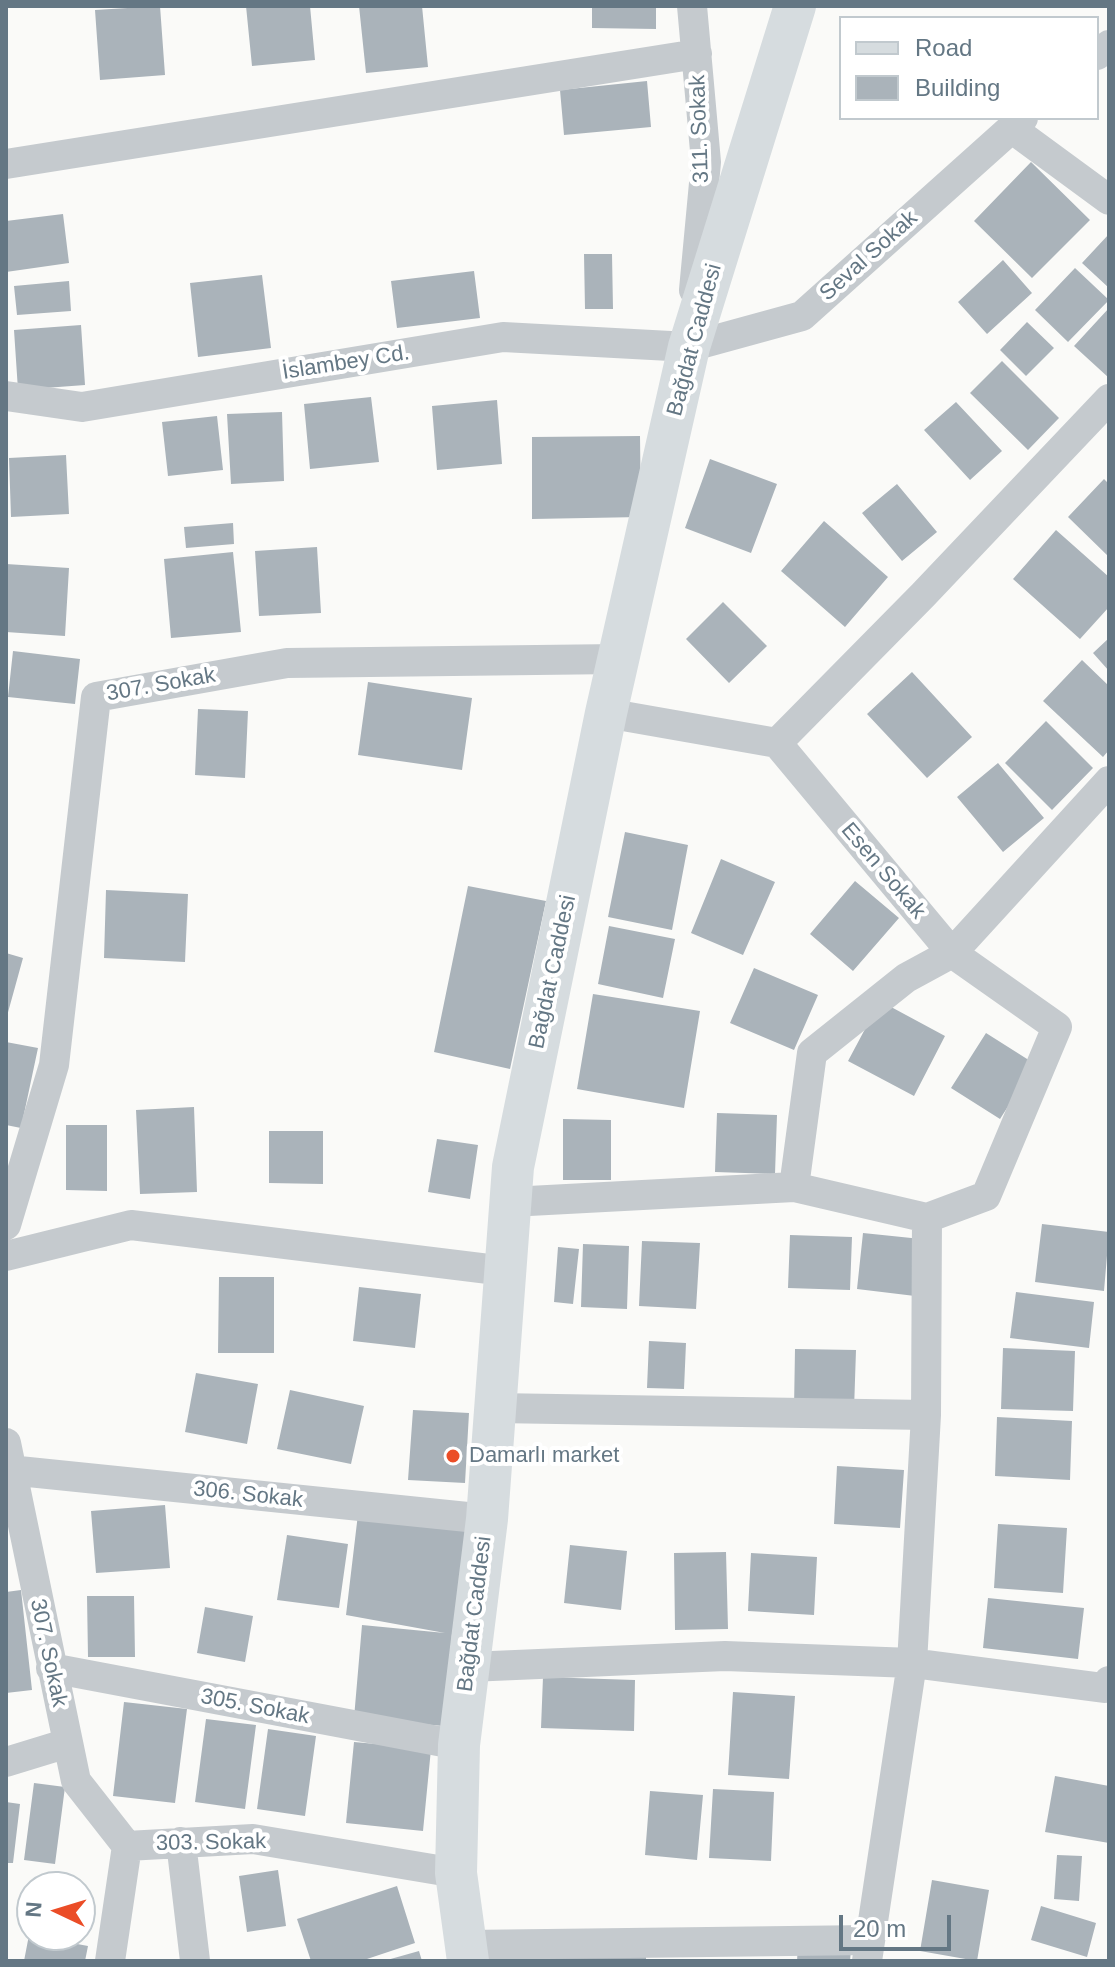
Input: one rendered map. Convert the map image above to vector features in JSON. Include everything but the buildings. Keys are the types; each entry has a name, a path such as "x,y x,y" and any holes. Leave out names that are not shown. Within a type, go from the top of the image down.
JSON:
{"main road":[{"name":"Bağdat Caddesi","path":"467,1953 456,1873 459,1745 487,1519 513,1167 606,713 689,347 795,6"}],"street":[{"name":"311. Sokak","path":"689,347 706,162 692,6"},
{"path":"6,164 697,54"},
{"path":"1017,123 1109,200"},
{"name":"Seval Sokak","path":"689,347 802,316 1017,123"},
{"name":"İslambey Cd.","path":"6,396 82,407 503,337 689,347"},
{"path":"606,713 777,743 1109,399"},
{"name":"307. Sokak","path":"6,1225 54,1065 96,697 287,663 619,659"},
{"name":"Esen Sokak","path":"777,743 952,953"},
{"path":"794,1187 812,1053 906,978 952,953 1109,781"},
{"path":"510,1202 794,1187 927,1218 986,1196 1057,1027 952,953"},
{"path":"467,1953 869,1951 912,1663 926,1415 927,1218"},
{"path":"6,1256 131,1225 505,1271"},
{"path":"495,1408 926,1415"},
{"name":"307. Sokak","path":"8,1457 76,1781 127,1846"},
{"name":"306. Sokak","path":"8,1457 487,1519"},
{"path":"469,1667 725,1656 912,1663 1104,1688 1109,1681"},
{"name":"305. Sokak","path":"51,1668 459,1745"},
{"path":"6,1762 68,1743"},
{"name":"303. Sokak","path":"110,1961 127,1846 253,1839 456,1873"},
{"path":"181,1842 195,1961"}],"place":[{"name":"Damarlı market","path":"453,1456"}]}
